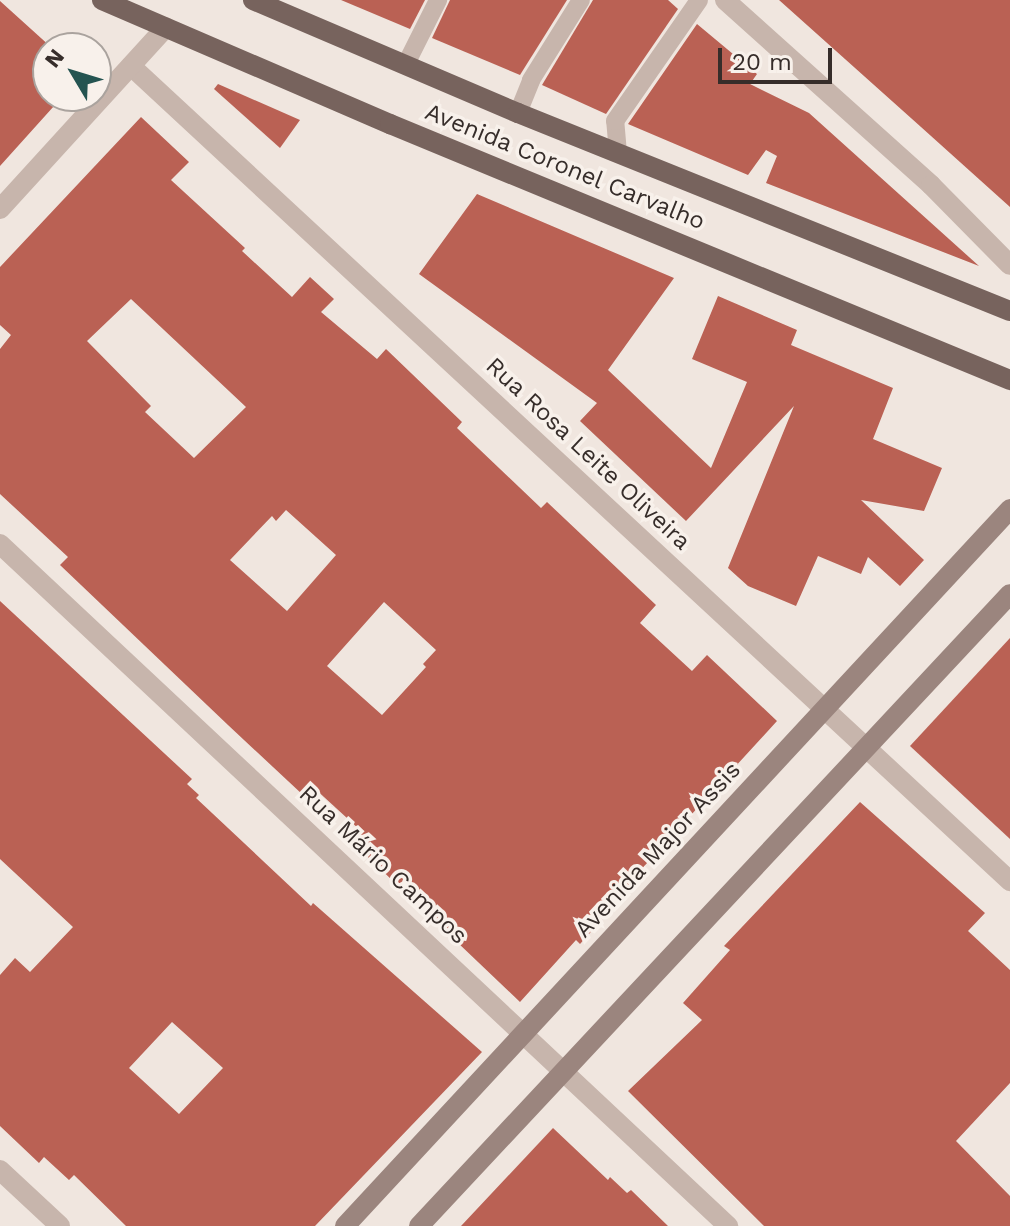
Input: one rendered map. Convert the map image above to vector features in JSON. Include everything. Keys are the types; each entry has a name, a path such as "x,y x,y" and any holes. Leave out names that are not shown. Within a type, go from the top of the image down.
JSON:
{"main road":[{"name":"Avenida Coronel Carvalho","path":"102,0 390,124 1010,380"},
{"name":"Avenida Coronel Carvalho","path":"253,0 518,113 1010,311"}],"street":[{"path":"725,0 931,185 1010,265"},
{"path":"0,209 166,27"},
{"name":"Rua Rosa Leite Oliveira","path":"131,66 1010,881"},
{"name":"Avenida Major Assis","path":"345,1226 1010,509"},
{"name":"Rua Mário Campos","path":"0,544 728,1226"},
{"path":"419,1226 1010,594"},
{"path":"0,1170 60,1226"}],"lane":[{"path":"406,64 438,0"},
{"path":"518,113 531,80 581,0"},
{"path":"618,153 615,121 699,0"}],"building":[{"path":"341,0 425,0 410,29"},
{"path":"450,0 567,0 520,75 432,38"},
{"path":"593,0 668,0 678,9 606,114 542,85"},
{"path":"779,0 1010,0 1010,207 921,127"},
{"path":"0,1 34,32 32,112 49,112 0,166"},
{"path":"697,24 757,74 750,84 809,113 979,266 766,183 777,156 766,150 748,175 628,124"},
{"path":"218,84 300,120 280,148 214,89"},
{"path":"141,117 189,162 171,180 245,248 242,251 292,297 310,277 334,299 321,312 377,359 386,349 462,422 457,428 541,508 547,502 656,605 640,623 692,671 707,655 777,721 637,874 640,877 580,944 576,940 520,1002 350,840 360,830 312,786 303,795 228,725 60,565 68,557 0,494 0,349 11,335 0,325 0,267","holes":["131,299 246,407 194,458 145,412 151,406 87,341","286,510 336,555 287,611 230,560 272,516 276,521","384,602 436,650 423,664 426,667 382,715 327,666"]},
{"path":"477,194 674,278 608,370 711,468 747,382 692,359 718,296 797,330 791,345 893,388 873,439 942,468 924,511 861,500 924,560 900,586 868,557 861,574 818,556 796,606 748,586 728,568 794,406 686,521 580,421 597,403 419,274"},
{"path":"0,601 192,779 187,784 199,795 196,798 311,906 313,903 482,1052 315,1226 126,1226 74,1175 69,1180 44,1157 39,1163 0,1126 0,975 15,958 30,972 73,927 0,859","holes":["172,1022 223,1068 179,1114 129,1068"]},
{"path":"1010,638 1010,839 910,746"},
{"path":"860,802 985,913 968,931 1010,970 1010,1083 956,1141 1010,1196 1010,1226 764,1226 628,1091 702,1020 683,1003 730,950 724,946"},
{"path":"553,1128 608,1180 610,1177 627,1193 631,1190 668,1226 461,1226"}]}
